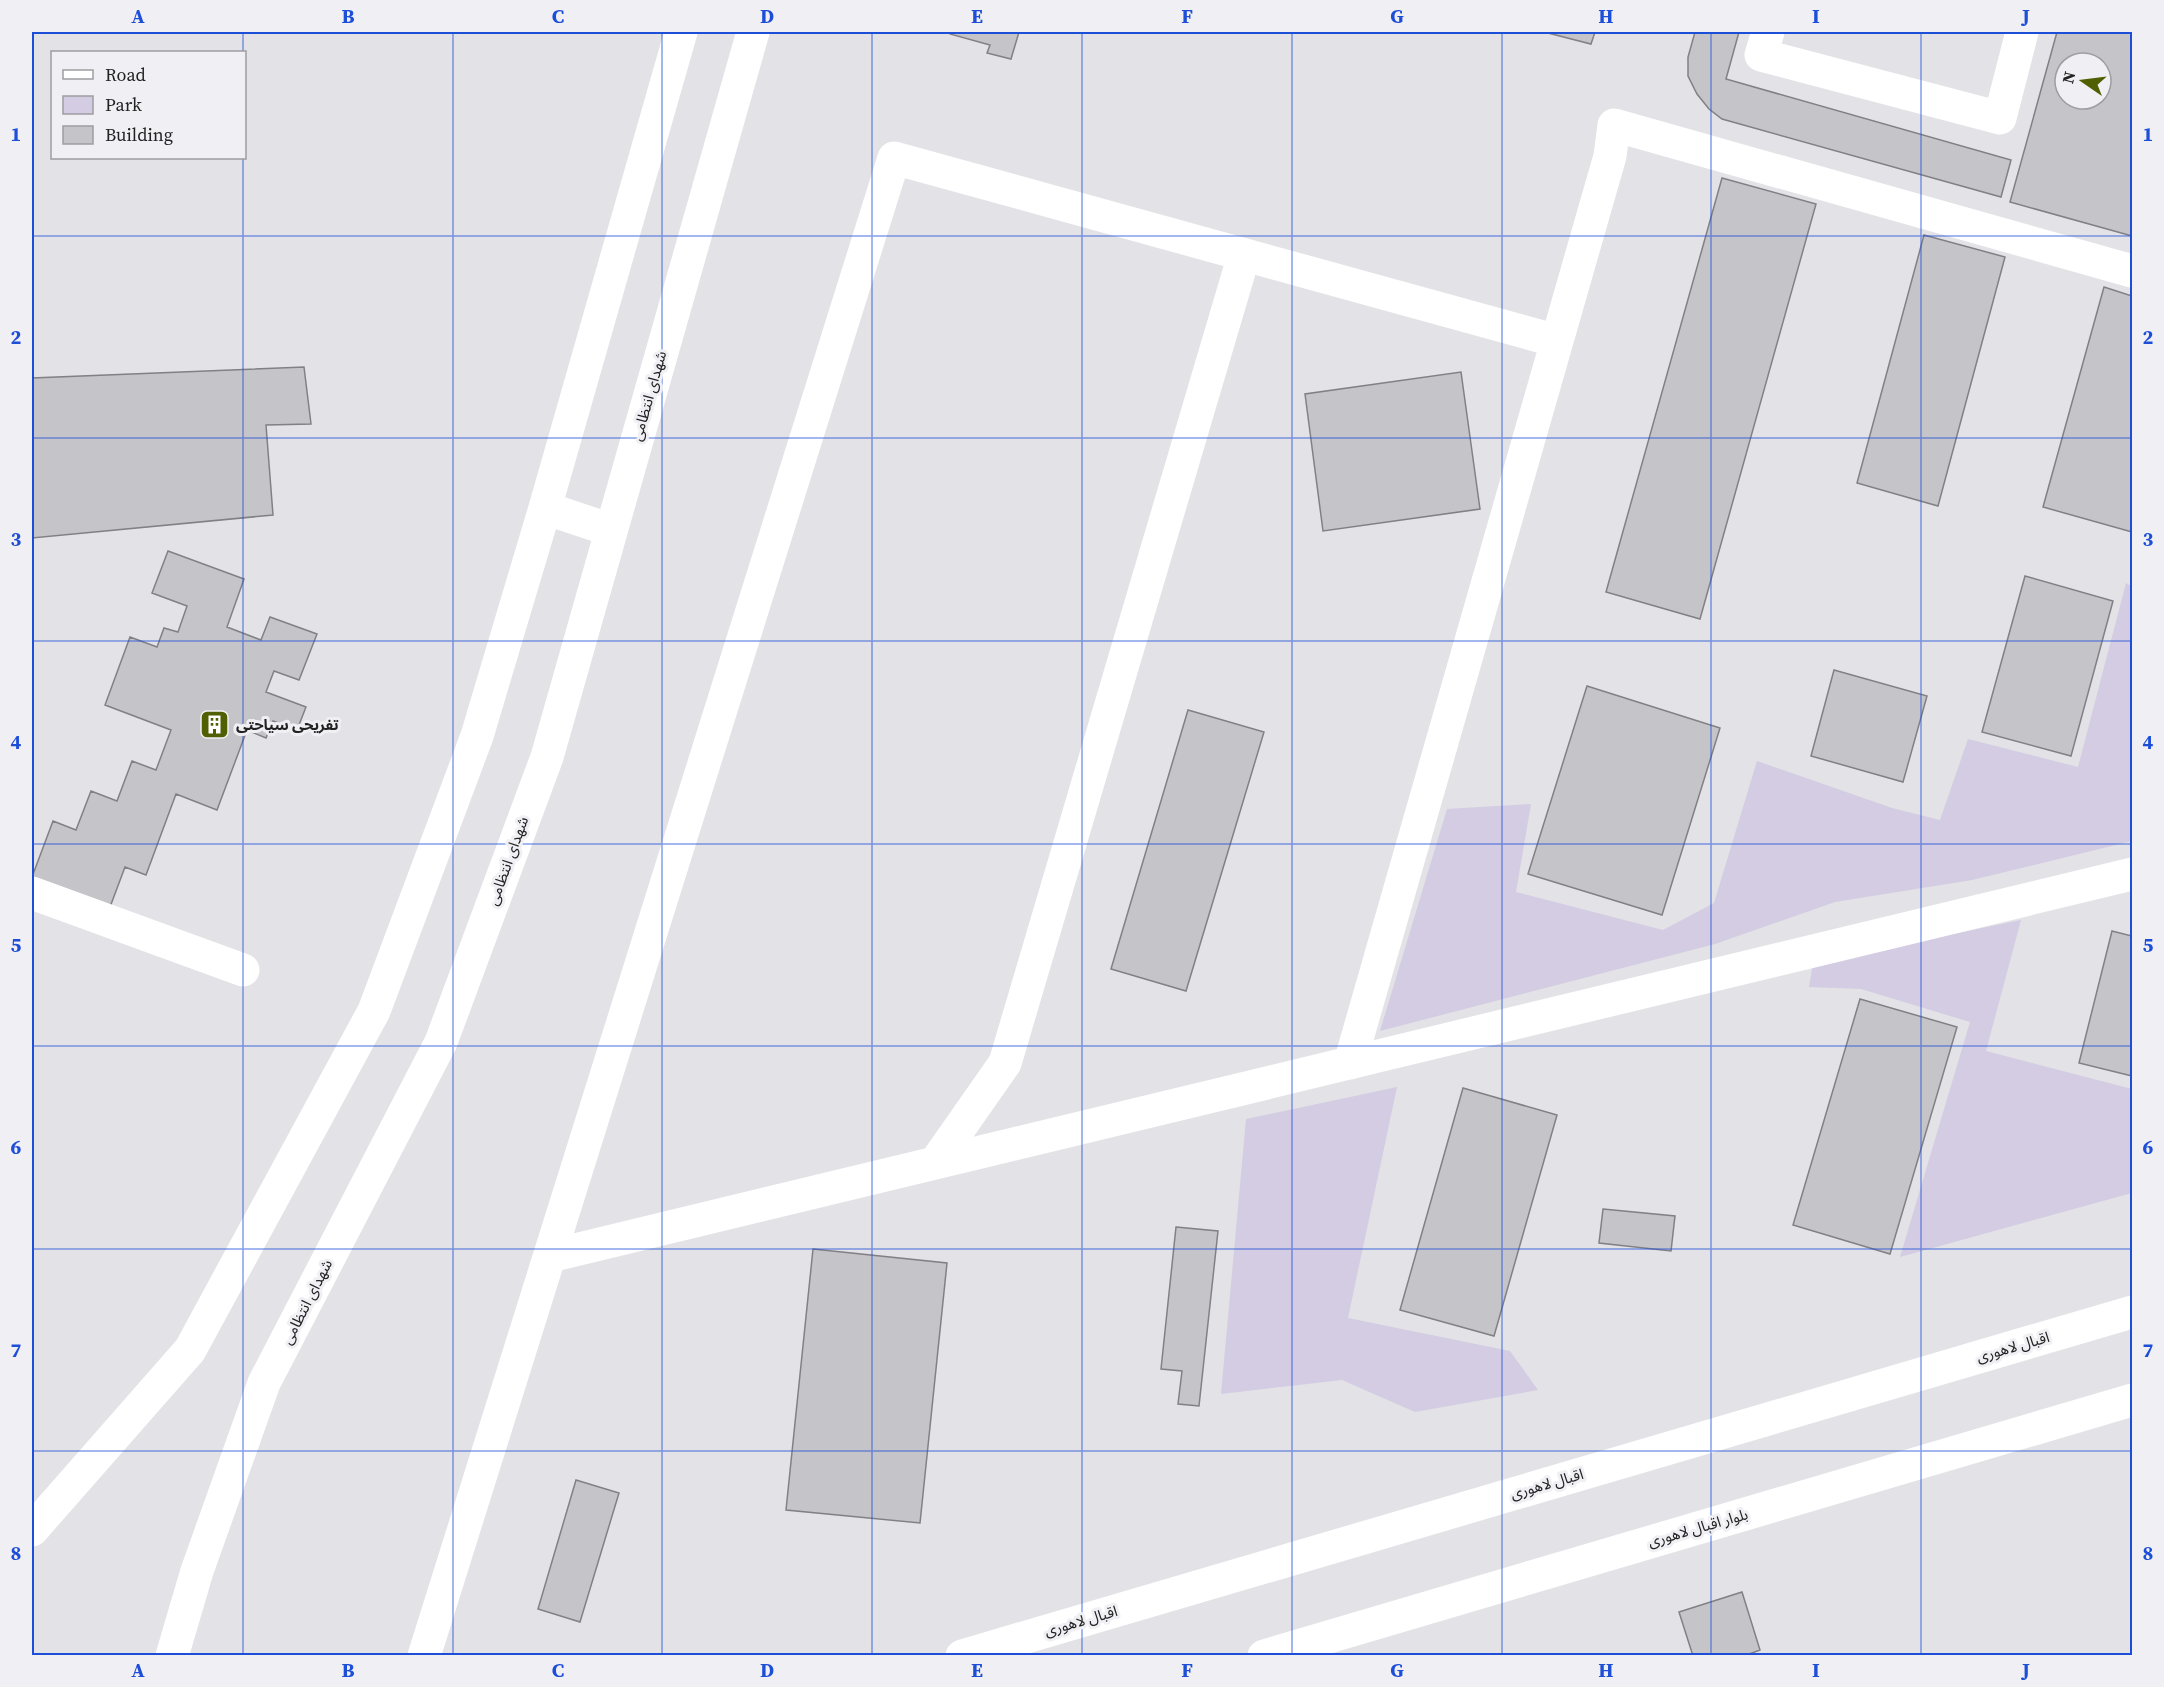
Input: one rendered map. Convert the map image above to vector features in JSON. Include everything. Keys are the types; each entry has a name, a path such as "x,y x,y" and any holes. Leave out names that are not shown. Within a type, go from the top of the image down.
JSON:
{"main road":[{"path":"32,1530 190,1350 374,1011 477,736 545,508 681,32"},
{"name":"شهدای انتظامی","path":"172,1656 197,1571 264,1383 441,1042 547,758 753,32"},
{"path":"1768,32 1761,55 2000,117 2022,32"},
{"path":"1350,1063 1610,156 1614,125 2133,271"},
{"path":"424,1656 894,158 1557,340"},
{"path":"935,1163 1005,1063 1244,255"},
{"path":"545,508 611,530"},
{"path":"550,1256 2133,874"},
{"path":"32,893 243,970"},
{"name":"اقبال لاهوری","path":"962,1656 2133,1312"},
{"name":"بلوار اقبال لاهوری","path":"1264,1656 2133,1401"}],"green space":[{"path":"2126,583 2132,587 2132,841 1972,880 1835,902 1715,944 1380,1031 1447,809 1531,804 1516,892 1663,930 1714,903 1757,761 1892,808 1940,820 1968,739 2078,767"},
{"path":"2021,920 1986,1051 2132,1089 2132,1193 1900,1257 1970,1022 1861,989 1809,987 1813,963"},
{"path":"1397,1087 1348,1318 1510,1351 1538,1390 1415,1412 1342,1380 1221,1394 1246,1119"}],"building":[{"path":"950,32 1019,32 1011,59 987,53 990,45 950,34"},
{"path":"1544,32 1595,32 1591,44"},
{"path":"1695,32 1739,32 1726,79 2011,160 2001,197 1722,119 1709,109 1697,94 1688,76 1688,57"},
{"path":"2057,32 2132,32 2132,236 2010,202"},
{"path":"1722,178 1816,204 1700,619 1606,592"},
{"path":"1924,235 2005,257 1938,506 1857,483"},
{"path":"2104,287 2132,296 2132,532 2043,507"},
{"path":"304,367 311,424 266,425 273,515 32,538 32,378"},
{"path":"1461,372 1480,509 1323,531 1305,394"},
{"name":"تفریحی سیاحتی","path":"168,551 244,579 227,627 261,640 270,617 317,634 299,680 274,671 266,692 306,707 297,730 273,721 266,738 247,730 217,810 176,794 146,875 125,867 110,907 32,877 53,821 76,830 91,791 117,801 132,761 156,770 171,730 105,705 130,637 157,647 164,628 178,632 187,606 152,593"},
{"path":"2025,576 2113,601 2071,756 1982,732"},
{"path":"1834,670 1927,696 1903,782 1811,756"},
{"path":"1587,686 1720,728 1662,915 1528,874"},
{"path":"1188,710 1264,732 1186,991 1111,969"},
{"path":"2112,931 2132,936 2132,1076 2079,1063"},
{"path":"1860,999 1957,1027 1890,1254 1793,1225"},
{"path":"1463,1088 1557,1115 1494,1336 1400,1310"},
{"path":"1603,1209 1675,1216 1671,1251 1599,1243"},
{"path":"1176,1227 1218,1231 1199,1406 1178,1404 1182,1371 1161,1369"},
{"path":"813,1249 947,1263 920,1523 786,1510"},
{"path":"576,1480 619,1493 580,1622 538,1609"},
{"path":"1742,1592 1760,1650 1744,1656 1693,1656 1679,1612"}],"place":[{"name":"تفریحی سیاحتی","path":"215,725"}]}
